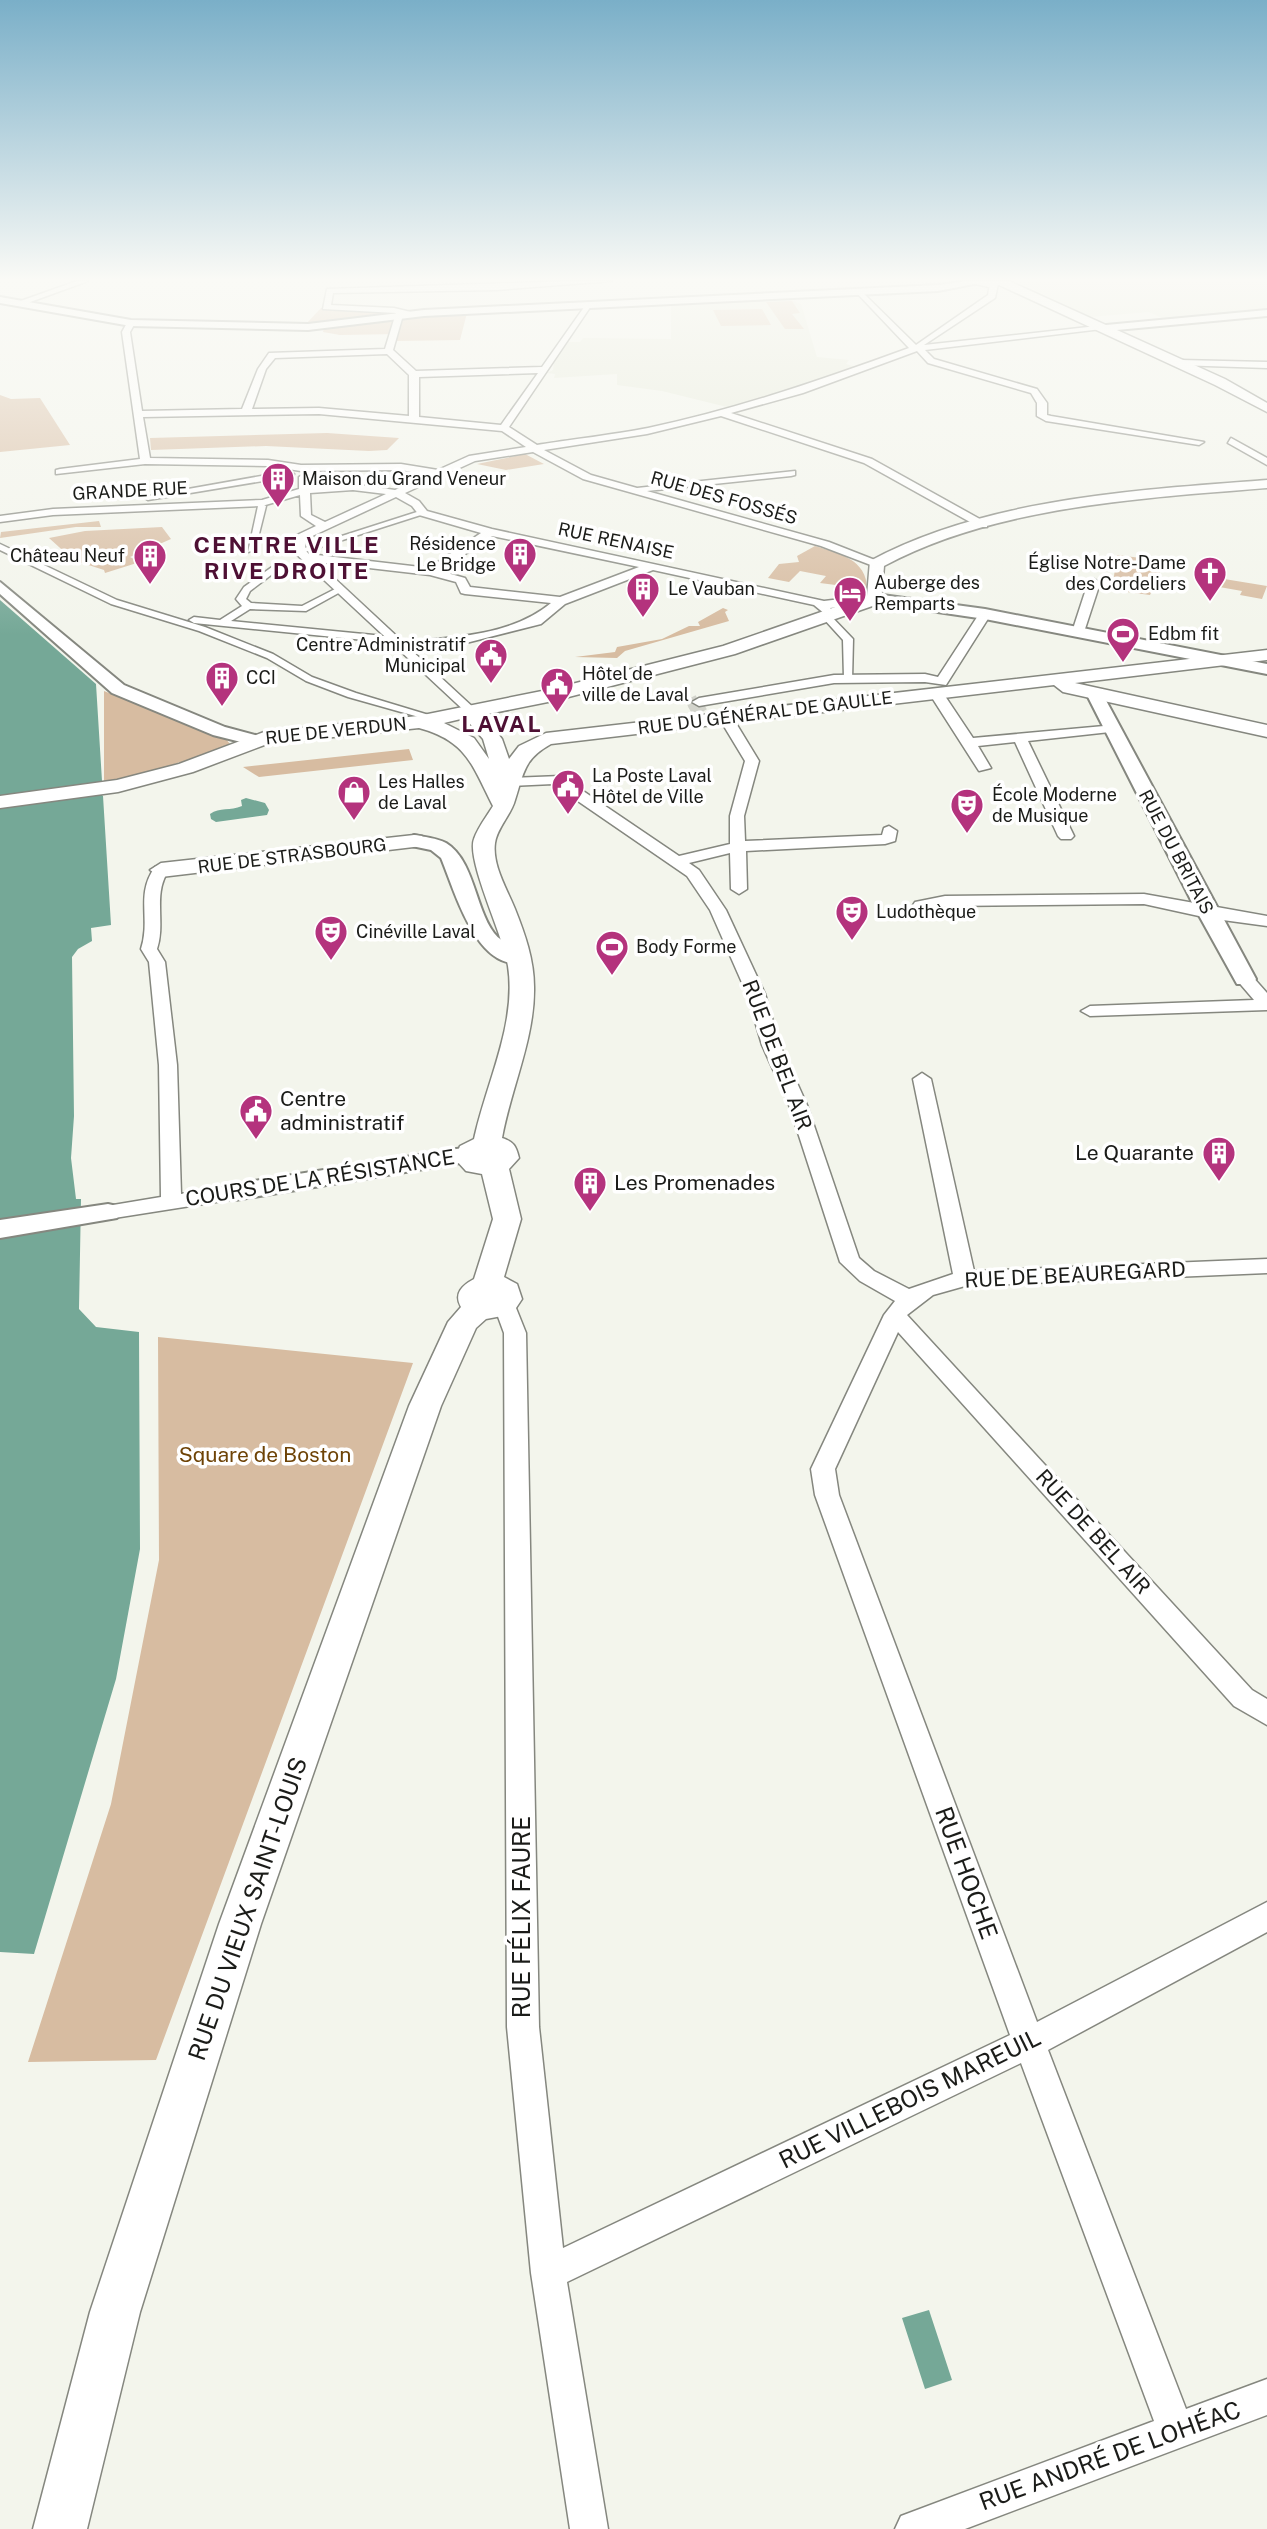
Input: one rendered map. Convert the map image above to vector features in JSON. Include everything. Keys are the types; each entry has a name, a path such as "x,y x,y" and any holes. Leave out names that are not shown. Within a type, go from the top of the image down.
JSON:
{"main road":[{"path":"875,599 876,564 905,550 983,525 1066,503 1267,484"},
{"name":"RUE DE VERDUN","path":"0,802 100,790 145,779 186,768 253,740 428,720 470,712 685,662 826,612 875,599"},
{"name":"RUE DU GÉNÉRAL DE GAULLE","path":"500,801 518,761 526,750 546,739 701,712 726,718 941,689 1043,681 1267,656"},
{"path":"1043,681 1267,731"},
{"path":"470,712 497,748 503,767 500,801 484,840 483,856 518,958 521,982 515,1030 483,1155"},
{"name":"RUE DE VERDUN","path":"428,720 463,736 500,801"},
{"name":"RUE DE STRASBOURG","path":"160,876 414,841"},
{"name":"RUE DU VIEUX SAINT-LOUIS","path":"60,2529 115,2312 240,1924 425,1406 463,1322 490,1298 507,1219 483,1155"}],"street":[{"path":"138,399 145,461"},
{"path":"247,410 251,399"},
{"path":"414,399 414,417"},
{"path":"141,414 247,410 414,417 504,428 523,399"},
{"path":"470,712 302,554 301,537 460,463 647,431 771,399"},
{"path":"1039,399 1042,416 1049,419 1199,442"},
{"path":"721,413 868,461 983,525"},
{"name":"RUE DES FOSSÉS","path":"504,428 562,466 629,490 825,544 876,564"},
{"path":"1231,441 1267,462"},
{"path":"60,472 145,461 276,464 302,470"},
{"path":"88,510 100,504 165,489 302,470 401,467 438,473"},
{"path":"302,470 306,490 306,516 322,525"},
{"path":"629,490 791,473"},
{"path":"251,550 257,536 262,506 306,490 343,488 397,493"},
{"name":"RUE RENAISE","path":"397,493 419,503 423,513 490,532 652,567 826,612"},
{"name":"GRANDE RUE","path":"0,519 88,510 245,503 262,506"},
{"path":"302,554 423,513"},
{"path":"431,572 490,532"},
{"path":"0,547 114,602 203,625 331,687 428,720"},
{"path":"302,554 431,572 461,580 465,590 561,601"},
{"path":"189,638 203,625 221,623 397,643 462,640 537,621 561,601 652,567"},
{"path":"248,606 242,599 247,589 272,570"},
{"path":"1078,632 1094,583"},
{"path":"0,586 118,689"},
{"path":"221,623 248,606 303,609 340,590"},
{"path":"875,599 985,614 1267,669"},
{"path":"826,612 848,639 849,678"},
{"path":"941,689 985,614"},
{"path":"701,712 849,678 925,678 941,689 984,768"},
{"name":"RUE DE VERDUN","path":"118,689 219,731 253,740"},
{"name":"RUE DU BRITAIS","path":"1094,693 1207,911 1245,979 1267,1005"},
{"path":"726,718 752,761 737,816 739,889"},
{"path":"969,743 1110,728"},
{"path":"1020,739 1066,836"},
{"name":"RUE DE BEL AIR","path":"500,801 556,779 694,873 718,910 756,994 771,1045 798,1105 850,1262 902,1306 1243,1698 1267,1713"},
{"path":"679,861 711,850 738,845 885,839 890,838 889,831"},
{"path":"414,841 437,846 449,855 483,933 498,950 518,958"},
{"path":"160,876 156,934 149,948 157,962 168,1065 171,1202"},
{"path":"921,905 945,901 1144,900 1267,920"},
{"path":"1090,1012 1267,1005"},
{"path":"922,1079 965,1279"},
{"name":"COURS DE LA RÉSISTANCE","path":"108,1212 483,1155"},
{"path":"0,1229 108,1212"},
{"name":"RUE DE BEAUREGARD","path":"902,1306 938,1284 965,1279 1267,1266"},
{"name":"RUE FÉLIX FAURE","path":"490,1298 515,1333 523,2027 548,2273 589,2529"},
{"name":"RUE HOCHE","path":"902,1306 823,1469 827,1495 1028,2043 1177,2433"},
{"name":"RUE VILLEBOIS MAREUIL","path":"548,2273 1028,2043 1267,1916"},
{"name":"RUE ANDRÉ DE LOHÉAC","path":"914,2529 1267,2398"}],"shaded area":[{"path":"695,399 758,399 731,408"},
{"path":"0,600 96,684 102,781 91,784 103,796 111,925 91,928 92,941 78,949 72,957 74,1116 71,1158 76,1199 81,1199 79,1309 96,1327 139,1332 140,1549 116,1679 34,1954 0,1952"},
{"path":"246,798 265,803 269,810 267,815 216,822 211,819 210,814 218,810 242,806 241,800"},
{"path":"929,2310 952,2380 925,2389 902,2318"}],"green space":[{"path":"0,399 41,399 70,445 0,452"},
{"path":"327,433 399,438 387,450 369,451 266,446 151,450 150,438"},
{"path":"525,454 544,464 506,470 477,464"},
{"path":"99,521 101,527 76,527 0,538 1,532"},
{"path":"162,527 171,539 130,557 140,562 105,573 104,570 73,560 77,559 75,556 69,556 49,538 85,531"},
{"path":"815,546 842,555 857,564 866,579 867,589 820,583 826,576 800,571 789,582 768,578 779,564 799,562 797,556"},
{"path":"1117,555 1165,561 1150,595 1112,590"},
{"path":"1212,577 1267,586 1262,599 1240,595 1242,591 1208,585"},
{"path":"723,608 728,610 725,612 729,621 625,651 617,658 575,657 615,652 617,647 662,639 689,626 700,626 698,622"},
{"path":"104,691 226,739 230,744 181,765 180,762 141,776 104,783"},
{"path":"409,749 413,760 259,777 243,767"},
{"name":"Square de Boston","path":"158,1337 413,1363 156,2060 28,2062 111,1804 159,1560"}],"tunnel":[{"path":"699,702 695,704 701,714"}],"place":[{"name":"Maison du Grand Veneur","path":"278,509"},
{"name":"Résidence Le Bridge","path":"520,584"},
{"name":"Château Neuf","path":"150,586"},
{"name":"Église Notre-Dame des Cordeliers","path":"1210,603"},
{"name":"Le Vauban","path":"643,619"},
{"name":"Auberge des Remparts","path":"850,623"},
{"name":"Edbm fit","path":"1123,664"},
{"name":"Centre Administratif Municipal","path":"491,685"},
{"name":"CCI","path":"222,708"},
{"name":"Hôtel de ville de Laval","path":"557,714"},
{"name":"La Poste Laval Hôtel de Ville","path":"568,816"},
{"name":"Les Halles de Laval","path":"354,822"},
{"name":"École Moderne de Musique","path":"967,835"},
{"name":"Ludothèque","path":"852,942"},
{"name":"Cinéville Laval","path":"331,962"},
{"name":"Body Forme","path":"612,977"},
{"name":"Centre administratif","path":"256,1141"},
{"name":"Le Quarante","path":"1219,1183"},
{"name":"Les Promenades","path":"590,1213"}],"district":[{"name":"CENTRE VILLE RIVE DROITE","path":"287,558"},
{"name":"LAVAL","path":"502,724"}]}
